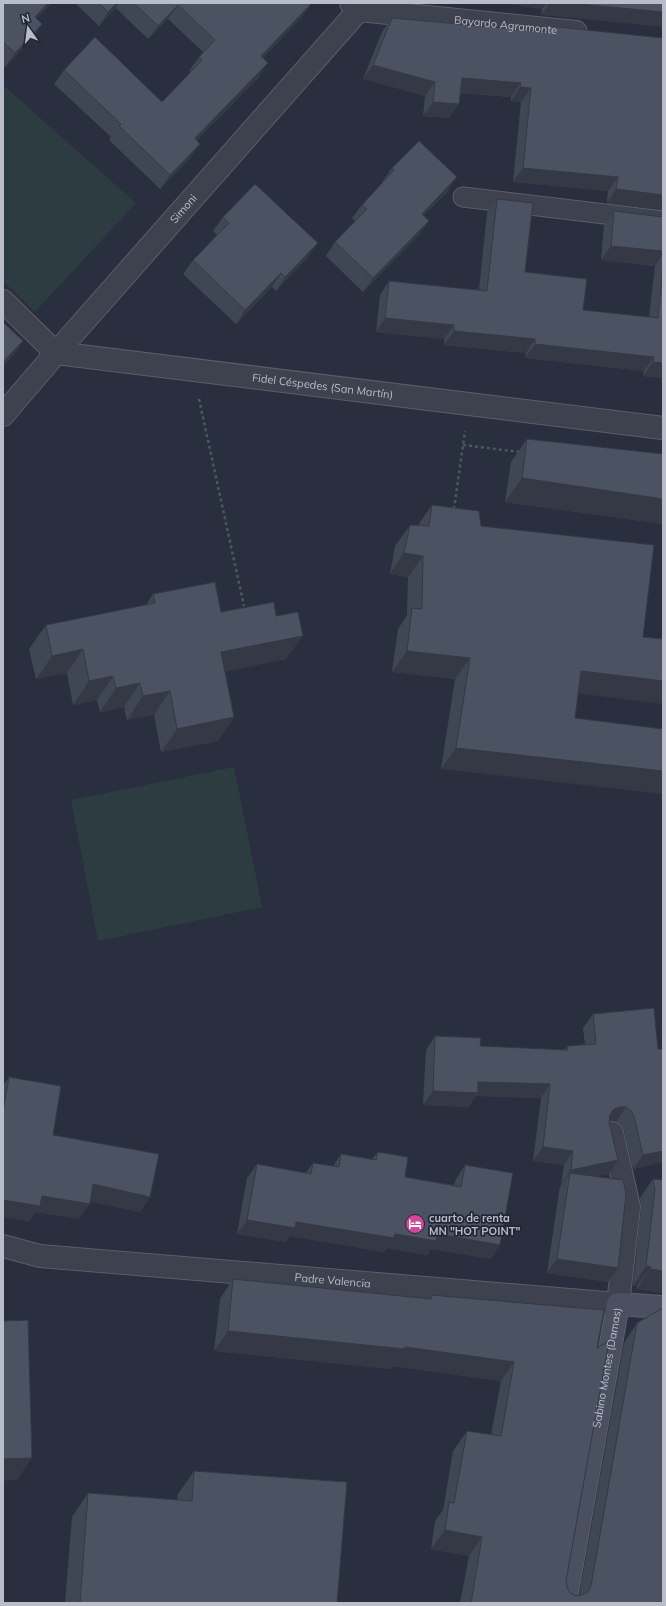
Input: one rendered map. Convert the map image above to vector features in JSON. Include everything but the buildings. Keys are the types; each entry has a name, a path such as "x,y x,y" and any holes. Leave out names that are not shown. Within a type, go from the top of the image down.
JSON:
{"main road":[{"name":"Padre Valencia","path":"618,1304 663,1307"},
{"name":"Sabino Montes (Damas)","path":"565,1603 618,1304"}],"street":[{"name":"Bayardo Agramonte","path":"358,5 593,33"},
{"name":"Simoni","path":"3,415 358,5"},
{"path":"3,301 56,353"},
{"name":"Fidel Céspedes (San Martín)","path":"56,353 663,428"},
{"name":"Sabino Montes (Damas)","path":"612,1133 629,1208 618,1304"},
{"name":"Padre Valencia","path":"3,1246 40,1256 618,1304"}],"lane":[{"path":"463,197 663,222"}],"path":[{"path":"192,369 244,606"},
{"path":"454,512 468,404"},
{"path":"463,445 525,453"}],"shaded area":[{"path":"3,85 136,203 35,312 3,281"},
{"path":"234,767 262,907 98,941 71,800"}],"place":[{"name":"cuarto de renta MN \"HOT POINT\"","path":"415,1224"}]}
